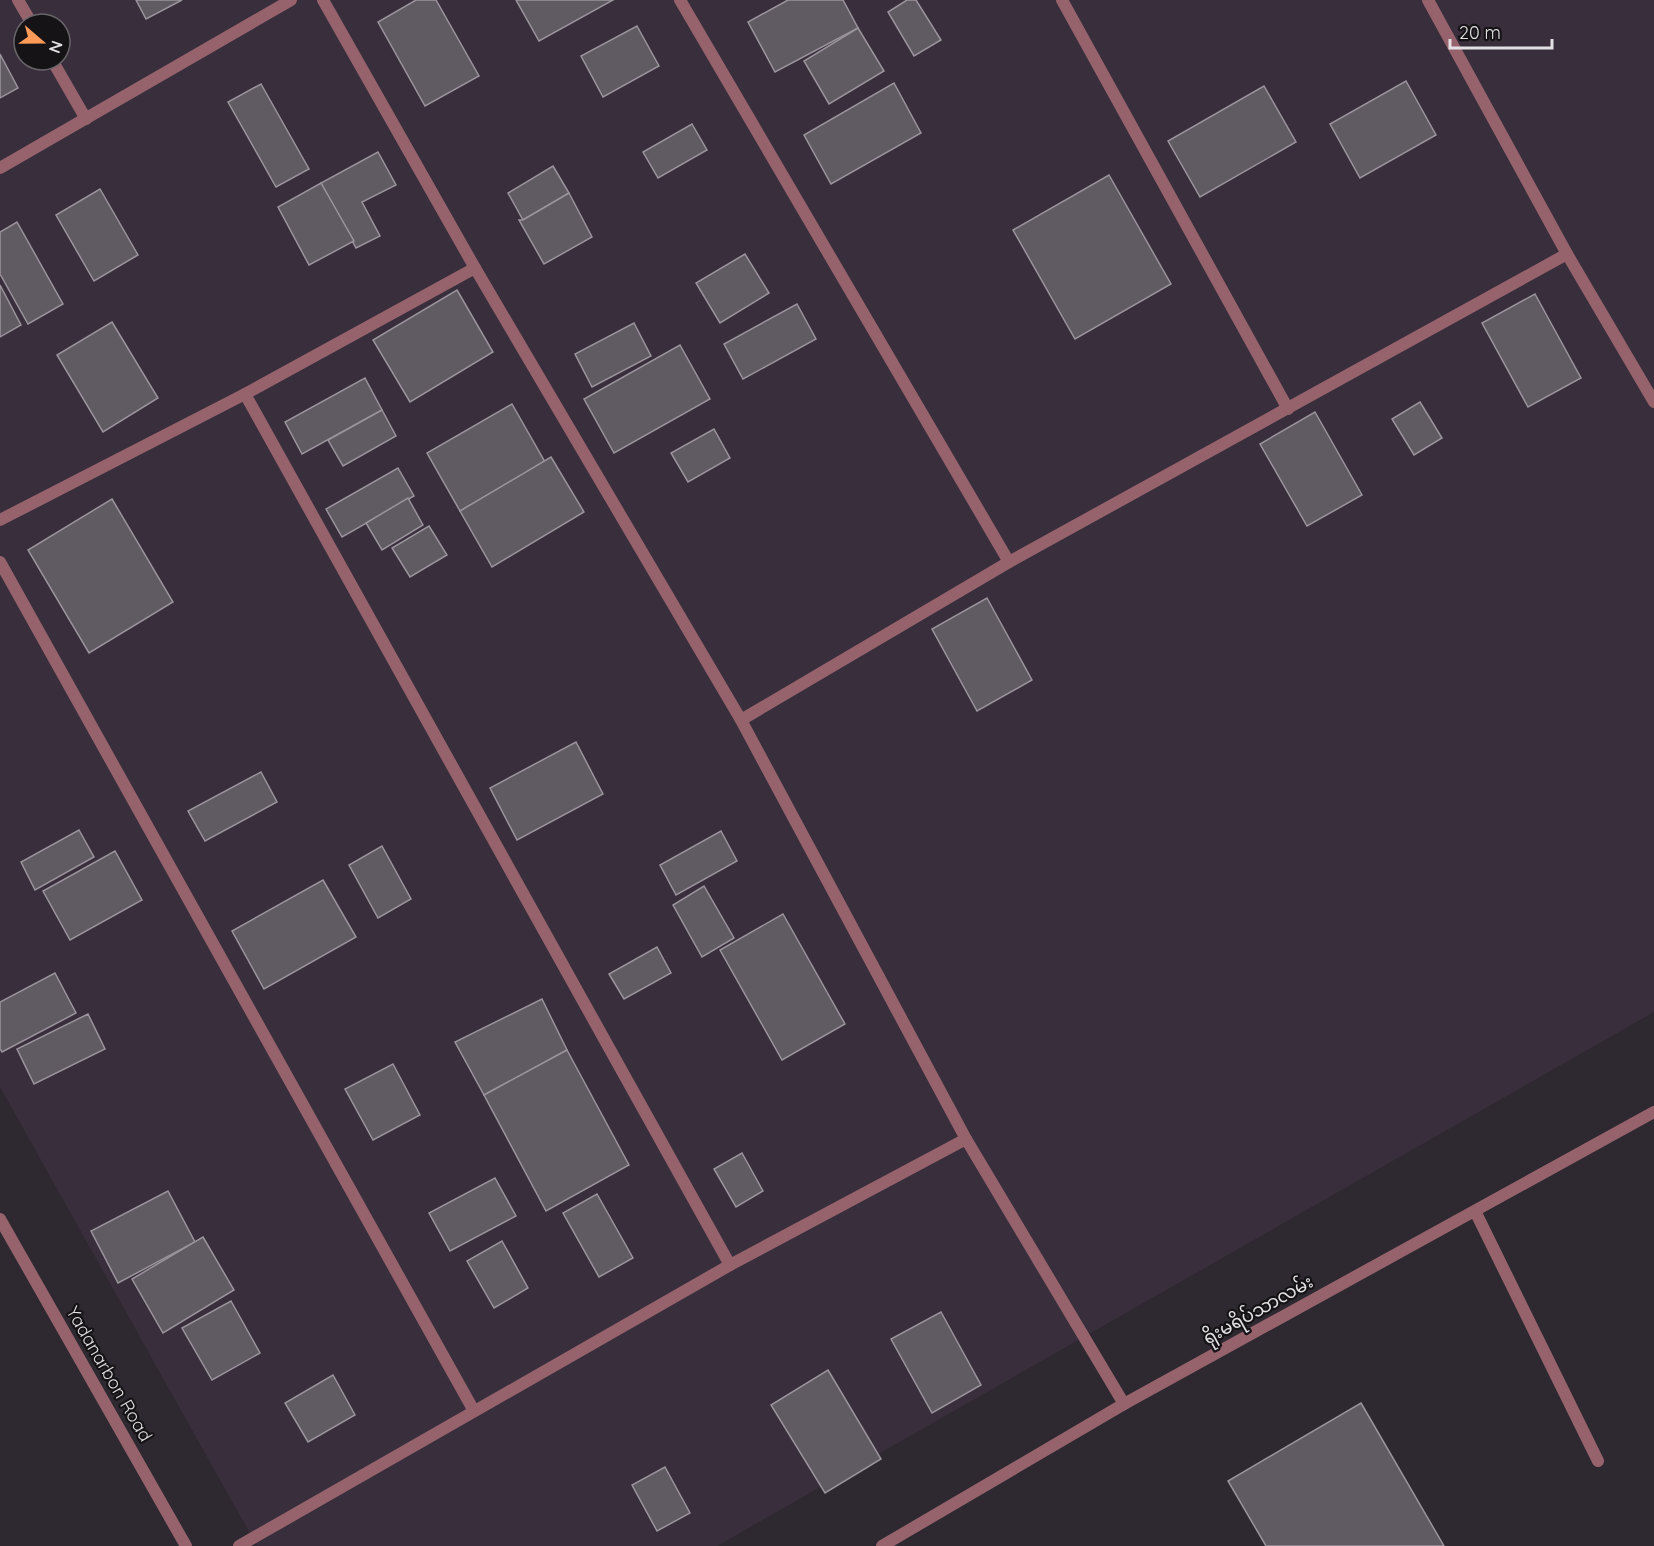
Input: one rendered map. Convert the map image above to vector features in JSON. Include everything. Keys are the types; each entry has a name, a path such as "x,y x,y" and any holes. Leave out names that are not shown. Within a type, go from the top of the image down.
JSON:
{"street":[{"path":"0,168 291,0"},
{"path":"323,0 475,268 741,720 966,1139 1124,1404"},
{"path":"680,0 1009,562"},
{"path":"1062,0 1288,409"},
{"path":"1428,0 1567,254 1654,402"},
{"path":"59,72 86,119"},
{"path":"741,720 1009,562 1567,254"},
{"path":"0,520 245,394 475,268"},
{"path":"245,394 730,1265"},
{"path":"0,562 474,1411"},
{"name":"ရိုးမရိပ်သာလမ်း","path":"882,1546 1124,1404 1654,1112"},
{"path":"239,1546 730,1265 966,1139"},
{"path":"1475,1211 1598,1461"},
{"name":"Yadanarbon Road","path":"0,1219 186,1546"}],"shaded area":[{"path":"0,0 1654,0 1654,1012 717,1546 257,1546 0,1087"}],"building":[{"path":"136,0 182,0 146,19"},
{"path":"416,0 436,0 479,76 425,106 378,22"},
{"path":"516,0 613,0 539,41"},
{"path":"788,0 843,0 858,28 775,72 748,22"},
{"path":"907,0 916,0 941,40 914,56 888,12"},
{"path":"637,26 659,66 603,97 581,56"},
{"path":"858,28 884,71 829,104 804,61"},
{"path":"0,54 18,88 0,98"},
{"path":"1406,81 1436,135 1360,178 1330,124"},
{"path":"894,83 921,133 831,184 804,135"},
{"path":"261,84 309,169 276,187 228,102"},
{"path":"1264,86 1296,142 1200,197 1168,141"},
{"path":"692,124 707,150 658,178 643,152"},
{"path":"378,152 396,185 362,202 380,236 356,248 321,183"},
{"path":"553,166 569,193 523,220 508,193"},
{"path":"1109,175 1171,284 1075,339 1013,230"},
{"path":"321,183 354,241 309,265 278,207"},
{"path":"100,189 138,255 94,281 56,215"},
{"path":"569,193 592,237 544,264 519,220 523,220"},
{"path":"17,222 63,304 28,324 0,274 0,232"},
{"path":"745,254 769,293 720,323 696,283"},
{"path":"0,285 21,325 0,337"},
{"path":"457,290 493,352 410,402 373,340"},
{"path":"1535,294 1581,378 1528,407 1482,323"},
{"path":"797,304 816,339 743,379 724,344"},
{"path":"112,322 158,398 103,432 57,355"},
{"path":"634,323 651,356 592,387 575,354"},
{"path":"680,345 710,399 614,453 584,399"},
{"path":"365,378 382,410 302,454 285,422"},
{"path":"1420,402 1442,438 1414,455 1392,419"},
{"path":"512,404 545,462 460,511 427,453"},
{"path":"382,410 396,436 343,466 328,440"},
{"path":"1315,412 1362,495 1307,526 1260,444"},
{"path":"714,429 730,458 688,482 671,453"},
{"path":"551,457 584,512 492,567 460,511"},
{"path":"398,468 414,496 342,537 326,509"},
{"path":"408,498 423,525 382,550 366,523"},
{"path":"112,499 173,602 89,653 28,550"},
{"path":"429,526 447,555 410,577 392,548"},
{"path":"987,598 1032,680 977,711 932,629"},
{"path":"576,742 603,794 517,840 490,788"},
{"path":"261,772 277,802 205,841 188,811"},
{"path":"79,830 94,857 35,890 21,862"},
{"path":"721,831 737,861 676,895 660,865"},
{"path":"382,846 411,899 378,918 349,865"},
{"path":"115,851 142,900 70,940 43,891"},
{"path":"323,880 356,937 264,989 232,931"},
{"path":"704,886 734,938 702,957 673,905"},
{"path":"783,914 845,1024 782,1060 720,950"},
{"path":"657,947 671,973 624,999 609,974"},
{"path":"55,973 76,1013 2,1052 0,1049 0,1002"},
{"path":"542,999 567,1050 484,1095 455,1042"},
{"path":"88,1014 105,1049 34,1084 17,1049"},
{"path":"567,1050 629,1165 546,1211 484,1095"},
{"path":"393,1064 420,1115 373,1140 345,1089"},
{"path":"742,1153 763,1191 736,1207 714,1169"},
{"path":"495,1178 516,1216 450,1251 429,1213"},
{"path":"168,1191 195,1242 118,1283 91,1231"},
{"path":"597,1194 633,1258 599,1277 563,1213"},
{"path":"203,1237 234,1290 163,1333 132,1279"},
{"path":"502,1241 528,1288 494,1308 467,1261"},
{"path":"231,1301 260,1353 212,1380 182,1328"},
{"path":"941,1312 981,1385 932,1413 891,1339"},
{"path":"828,1370 881,1459 825,1493 771,1405"},
{"path":"333,1375 355,1415 308,1442 285,1403"},
{"path":"1361,1403 1444,1546 1266,1546 1228,1481"},
{"path":"665,1467 690,1513 657,1531 632,1485"}]}
